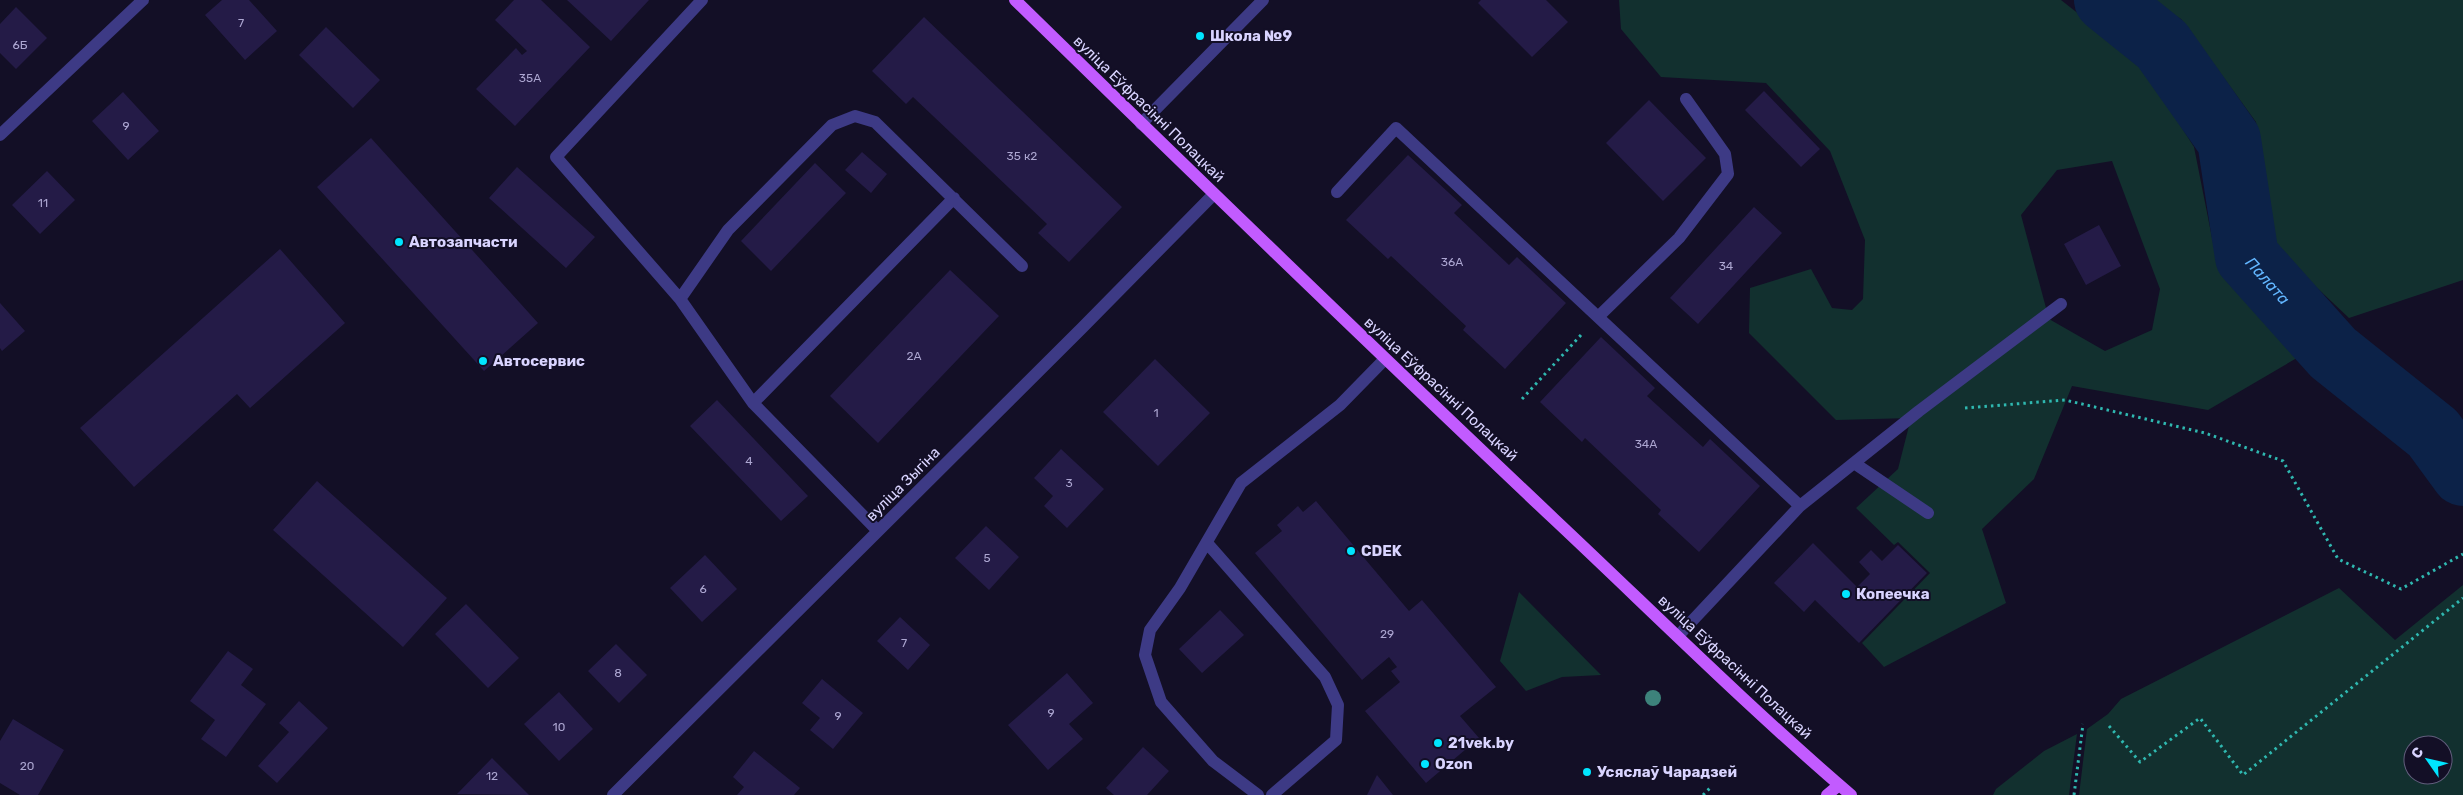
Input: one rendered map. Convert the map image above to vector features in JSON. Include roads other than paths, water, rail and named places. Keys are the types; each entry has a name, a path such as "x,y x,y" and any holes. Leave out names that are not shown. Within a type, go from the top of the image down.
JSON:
{"main road":[{"name":"вуліца Еўфрасінні Полацкай","path":"1014,0 1213,195 1775,730 1851,795"},
{"path":"1828,795 1839,785"}],"street":[{"path":"0,135 143,0"},
{"path":"702,0 556,157 680,299 753,403 878,531"},
{"path":"1141,124 1263,0"},
{"path":"1598,317 1679,238 1728,174 1725,154 1686,99"},
{"path":"680,299 728,230 832,124 855,116 875,122 1022,266"},
{"path":"1336,192 1396,128 1800,506"},
{"name":"вуліца Зыгіна","path":"613,795 1213,195"},
{"path":"753,403 954,198"},
{"path":"1678,636 1800,506 1919,411 2062,304"},
{"path":"1258,795 1213,761 1161,702 1145,655 1150,630 1180,588 1241,482 1340,405 1385,359"},
{"path":"1854,463 1928,514"},
{"path":"1207,543 1325,677 1338,706 1336,740 1272,795"}],"waterway":[{"name":"Палата","path":"2106,0 2162,45 2229,140 2247,257 2333,353 2433,433 2463,474"}],"place":[{"name":"Школа №9","path":"1200,36"},
{"name":"Автозапчасти","path":"399,242"},
{"name":"Автосервис","path":"483,361"},
{"name":"CDEK","path":"1351,551"},
{"name":"Копеечка","path":"1846,594"},
{"name":"21vek.by","path":"1438,743"},
{"name":"Ozon","path":"1425,764"},
{"name":"Усяслаў Чарадзей","path":"1587,772"}]}
